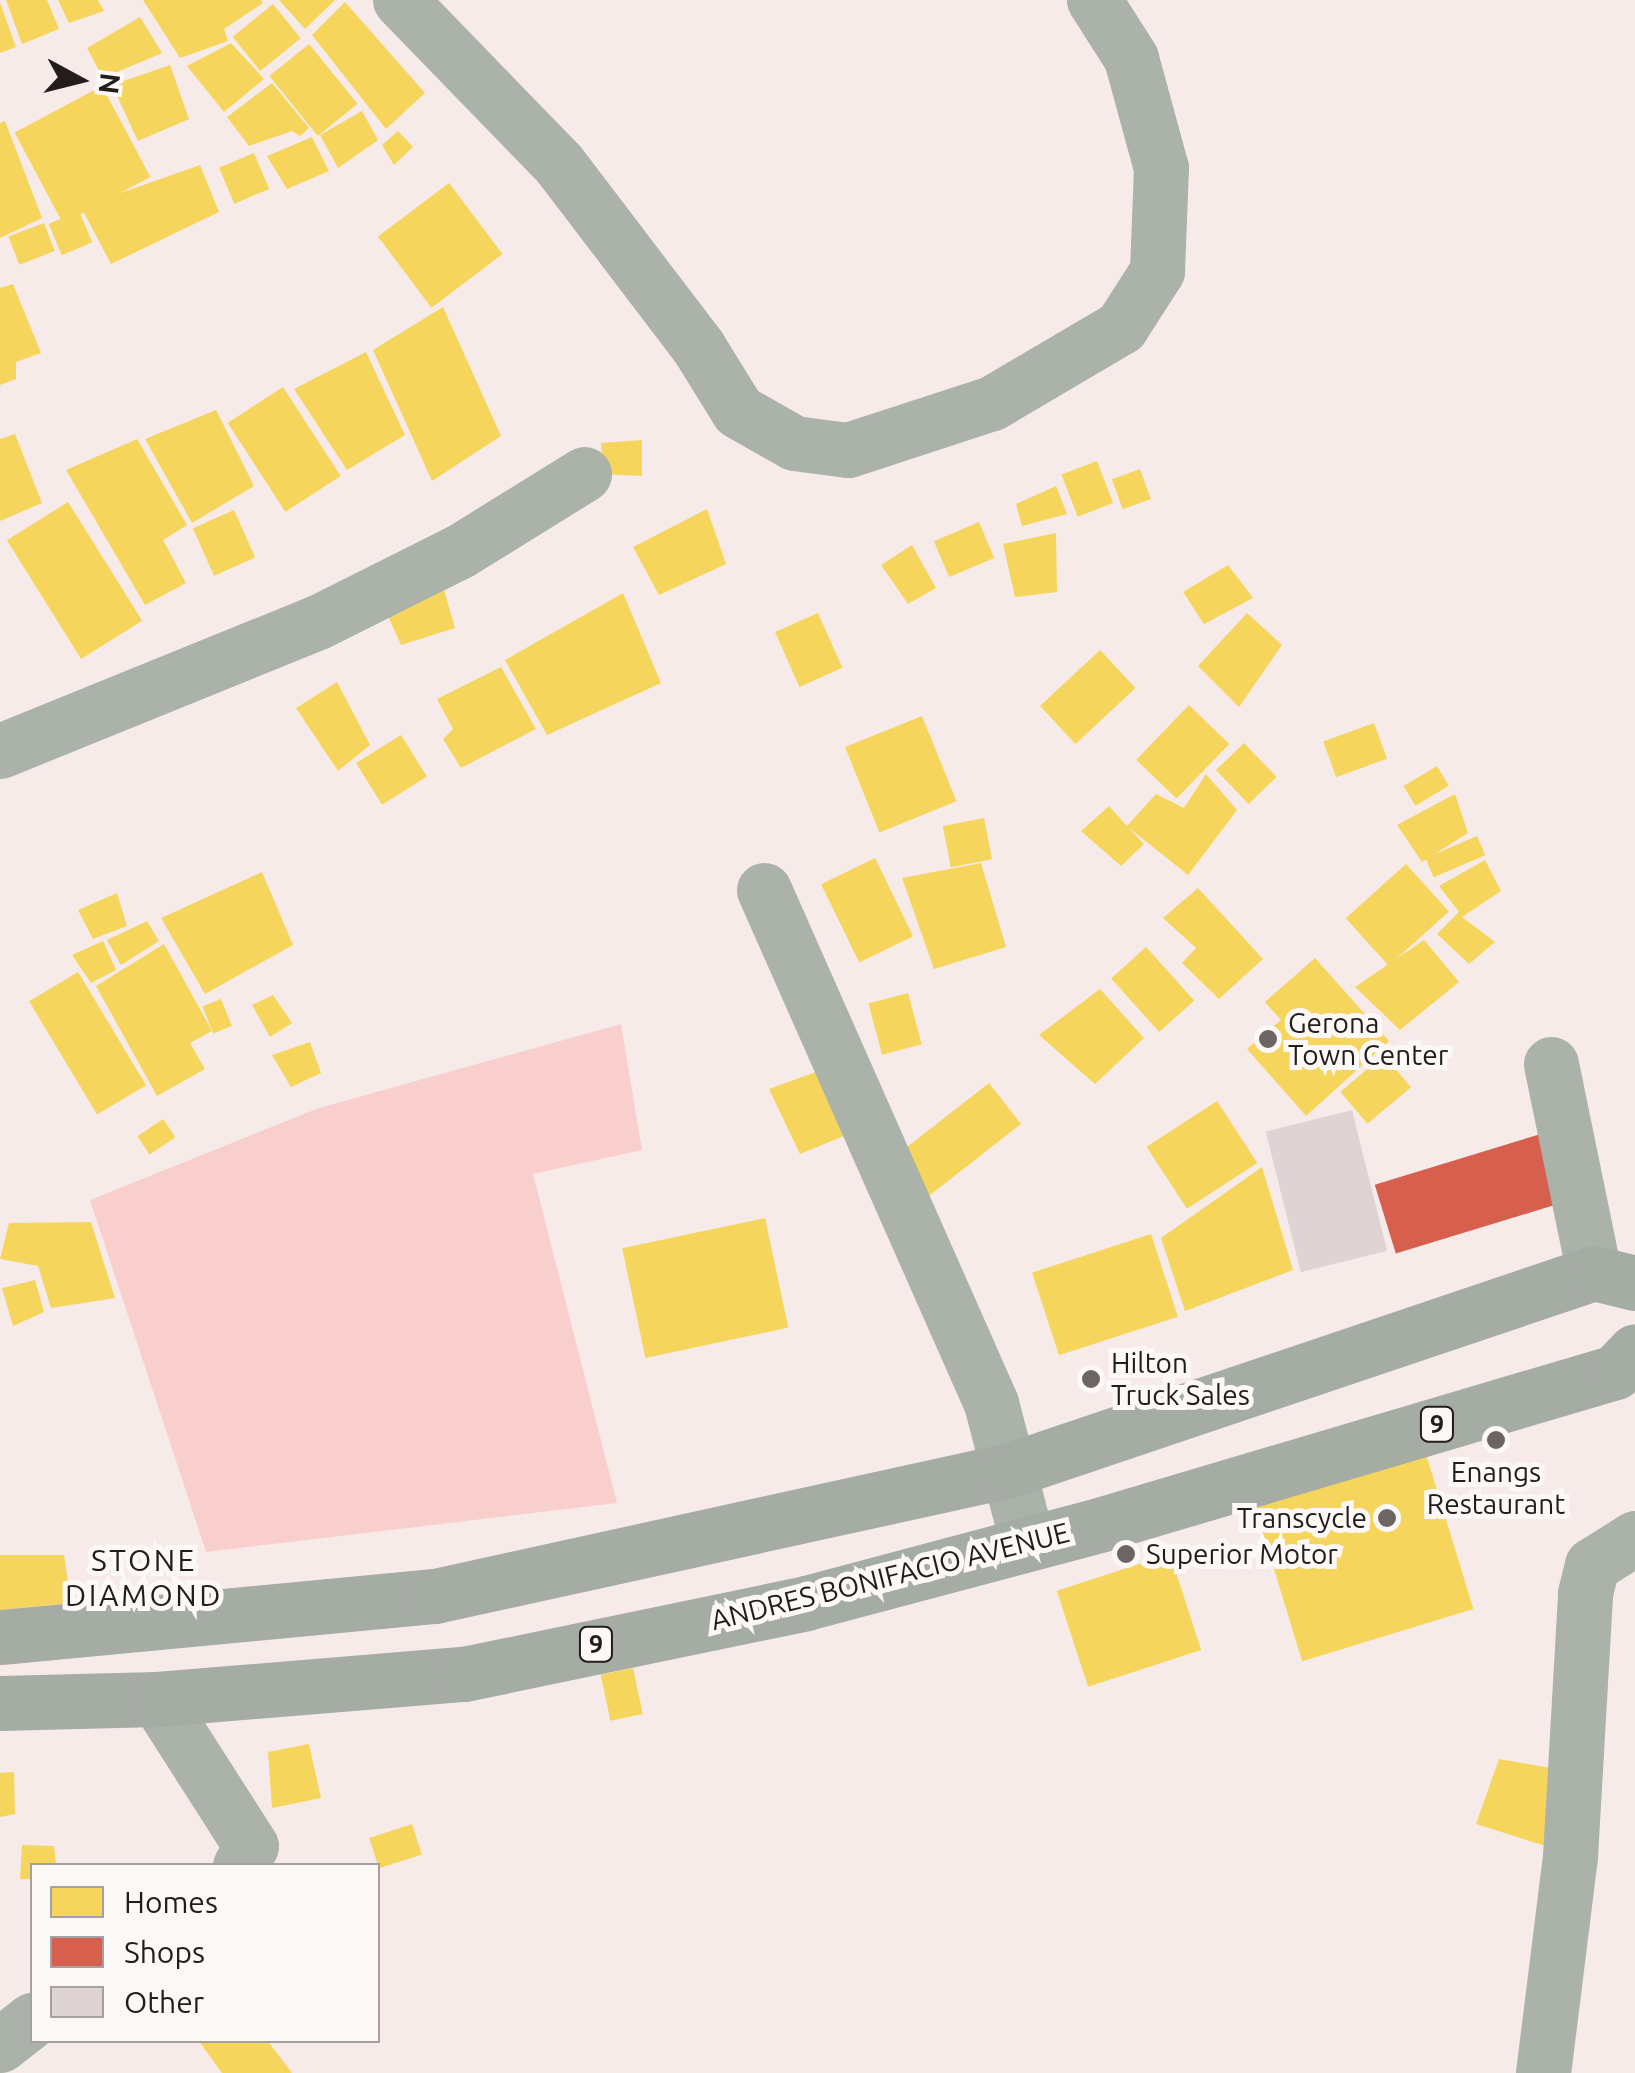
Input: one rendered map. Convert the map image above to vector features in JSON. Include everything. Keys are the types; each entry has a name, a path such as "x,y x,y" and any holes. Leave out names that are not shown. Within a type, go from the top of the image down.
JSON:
{"highway":[{"path":"0,1637 435,1596 1010,1470 1615,1278"},
{"name":"ANDRES BONIFACIO AVENUE","path":"0,1703 156,1699 464,1674 806,1603 1615,1372 1635,1352"}],"street":[{"path":"400,0 559,164 700,348 738,411 794,443 848,450 992,403 1121,327 1156,271 1162,168 1132,58 1094,0"},
{"path":"0,751 318,622 460,551 584,474"},
{"path":"764,890 933,1261 991,1403 1027,1542"},
{"path":"1551,1064 1615,1278"},
{"path":"1543,2073 1570,1856 1584,1593 1592,1565 1635,1538"},
{"path":"156,1699 251,1846 242,1863"},
{"path":"0,2045 30,2022"}],"shaded area":[{"path":"621,1024 642,1150 533,1174 617,1503 206,1552 90,1200 319,1108"}],"building: Homes":[{"path":"6,0 47,0 59,29 22,44"},
{"path":"58,0 98,0 104,11 69,23"},
{"path":"143,0 263,3 224,29 228,41 180,58"},
{"path":"279,0 335,0 305,29"},
{"path":"345,2 425,93 386,129 312,35"},
{"path":"0,3 16,47 0,53"},
{"path":"273,4 301,38 260,71 233,37"},
{"path":"140,17 162,53 103,78 87,48"},
{"path":"231,43 264,79 224,112 187,66"},
{"path":"309,44 357,104 318,136 269,76"},
{"path":"170,65 189,119 138,141 112,85"},
{"path":"272,83 309,128 300,136 292,131 249,146 227,117"},
{"path":"102,86 150,177 63,223 15,132"},
{"path":"362,111 378,140 338,168 320,135"},
{"path":"5,121 42,218 0,238 0,123"},
{"path":"398,131 413,147 394,165 382,145"},
{"path":"312,137 329,171 287,189 267,156"},
{"path":"254,153 269,189 234,204 219,168"},
{"path":"200,165 219,212 111,264 81,207"},
{"path":"449,183 503,254 431,308 378,237"},
{"path":"79,211 92,242 62,255 49,224"},
{"path":"44,223 55,251 19,265 9,237"},
{"path":"13,284 41,353 16,362 16,379 0,385 0,288"},
{"path":"443,307 501,436 432,481 373,350"},
{"path":"366,352 405,435 347,470 294,389"},
{"path":"283,387 341,476 285,512 228,423"},
{"path":"216,410 254,486 192,523 145,439"},
{"path":"15,434 42,503 0,521 0,439"},
{"path":"137,439 187,525 163,540 186,583 145,605 66,470"},
{"path":"642,440 642,476 603,474 601,443"},
{"path":"1097,461 1113,503 1078,517 1062,475"},
{"path":"1140,469 1151,499 1123,509 1112,479"},
{"path":"1056,486 1067,514 1022,526 1016,504"},
{"path":"68,502 142,621 81,659 7,540"},
{"path":"707,509 726,564 659,595 633,547"},
{"path":"234,510 255,558 214,576 193,528"},
{"path":"979,522 994,558 949,577 934,541"},
{"path":"1056,533 1057,592 1015,597 1003,544"},
{"path":"912,545 936,588 908,604 881,565"},
{"path":"1228,565 1253,598 1204,624 1183,592"},
{"path":"442,583 455,628 401,645 380,598"},
{"path":"623,593 661,683 547,735 505,660"},
{"path":"818,613 842,668 799,687 775,632"},
{"path":"1247,613 1282,645 1239,707 1198,666"},
{"path":"1100,650 1135,688 1075,744 1040,706"},
{"path":"501,667 536,729 461,768 443,739 453,729 437,699"},
{"path":"337,682 370,745 338,771 296,708"},
{"path":"1189,705 1229,744 1176,799 1136,760"},
{"path":"922,716 956,801 880,832 845,747"},
{"path":"1374,723 1387,759 1336,777 1323,741"},
{"path":"401,735 427,777 382,805 356,763"},
{"path":"1244,743 1277,777 1249,804 1216,770"},
{"path":"1437,766 1449,786 1415,806 1404,786"},
{"path":"1206,774 1237,810 1188,875 1128,827 1144,844 1121,866 1081,831 1109,806 1127,826 1156,794 1184,808"},
{"path":"1455,794 1468,833 1422,862 1397,825"},
{"path":"984,818 992,859 951,867 943,826"},
{"path":"1477,836 1485,855 1434,877 1425,858"},
{"path":"875,858 913,936 859,962 821,884"},
{"path":"1485,860 1501,891 1462,917 1495,942 1469,964 1437,934 1459,912 1439,886"},
{"path":"981,863 1006,947 934,969 902,878"},
{"path":"1406,864 1449,912 1389,966 1346,918"},
{"path":"262,872 293,945 205,994 161,918"},
{"path":"1198,888 1263,959 1219,999 1182,963 1196,948 1163,918"},
{"path":"117,893 127,926 93,939 78,910"},
{"path":"147,921 159,941 121,965 107,940"},
{"path":"1424,940 1459,982 1400,1030 1355,987"},
{"path":"103,941 116,970 91,983 72,955"},
{"path":"164,944 212,1031 190,1043 205,1069 157,1096 96,986"},
{"path":"1146,947 1194,1001 1159,1032 1111,978"},
{"path":"1315,958 1389,1041 1306,1116 1247,1049 1281,1020 1265,1002"},
{"path":"78,972 146,1085 97,1115 29,1001"},
{"path":"1100,989 1144,1038 1095,1084 1039,1035"},
{"path":"908,993 922,1044 882,1055 868,1004"},
{"path":"273,995 292,1023 270,1037 252,1005"},
{"path":"221,999 232,1026 213,1033 202,1006"},
{"path":"310,1042 321,1073 291,1087 272,1055"},
{"path":"1384,1055 1411,1087 1367,1124 1340,1092"},
{"path":"824,1069 856,1131 800,1154 769,1089"},
{"path":"989,1083 1021,1124 922,1202 890,1161"},
{"path":"1217,1101 1257,1163 1187,1209 1147,1147"},
{"path":"163,1119 175,1137 150,1155 137,1136"},
{"path":"1262,1167 1293,1270 1185,1311 1161,1238"},
{"path":"765,1218 788,1328 645,1358 622,1248"},
{"path":"91,1222 115,1298 51,1308 38,1266 0,1259 9,1223"},
{"path":"1151,1234 1178,1317 1059,1355 1032,1273"},
{"path":"35,1280 44,1312 13,1326 2,1288"},
{"path":"1426,1454 1473,1609 1302,1661 1255,1506"},
{"path":"1170,1554 1201,1650 1088,1687 1057,1591"},
{"path":"0,1555 64,1555 71,1603 0,1610"},
{"path":"633,1668 643,1714 610,1721 601,1675"},
{"path":"309,1744 321,1798 272,1808 268,1752"},
{"path":"1499,1759 1568,1771 1555,1849 1476,1824"},
{"path":"14,1772 15,1814 0,1817 0,1773"},
{"path":"412,1824 422,1854 380,1868 369,1838"},
{"path":"22,1845 54,1846 56,1863 30,1863 30,1879 20,1879"},
{"path":"200,2043 269,2043 292,2073 222,2073"}],"building: Shops":[{"path":"1544,1133 1565,1202 1396,1254 1375,1185"}],"building: Other":[{"path":"1352,1110 1387,1251 1301,1272 1266,1132"}],"place":[{"name":"Gerona Town Center","path":"1268,1039"},
{"name":"Hilton Truck Sales","path":"1091,1379"},
{"name":"Enangs Restaurant","path":"1496,1440"},
{"name":"Transcycle","path":"1387,1518"},
{"name":"Superior Motor","path":"1126,1554"}],"district":[{"name":"STONE DIAMOND","path":"144,1577"}]}
